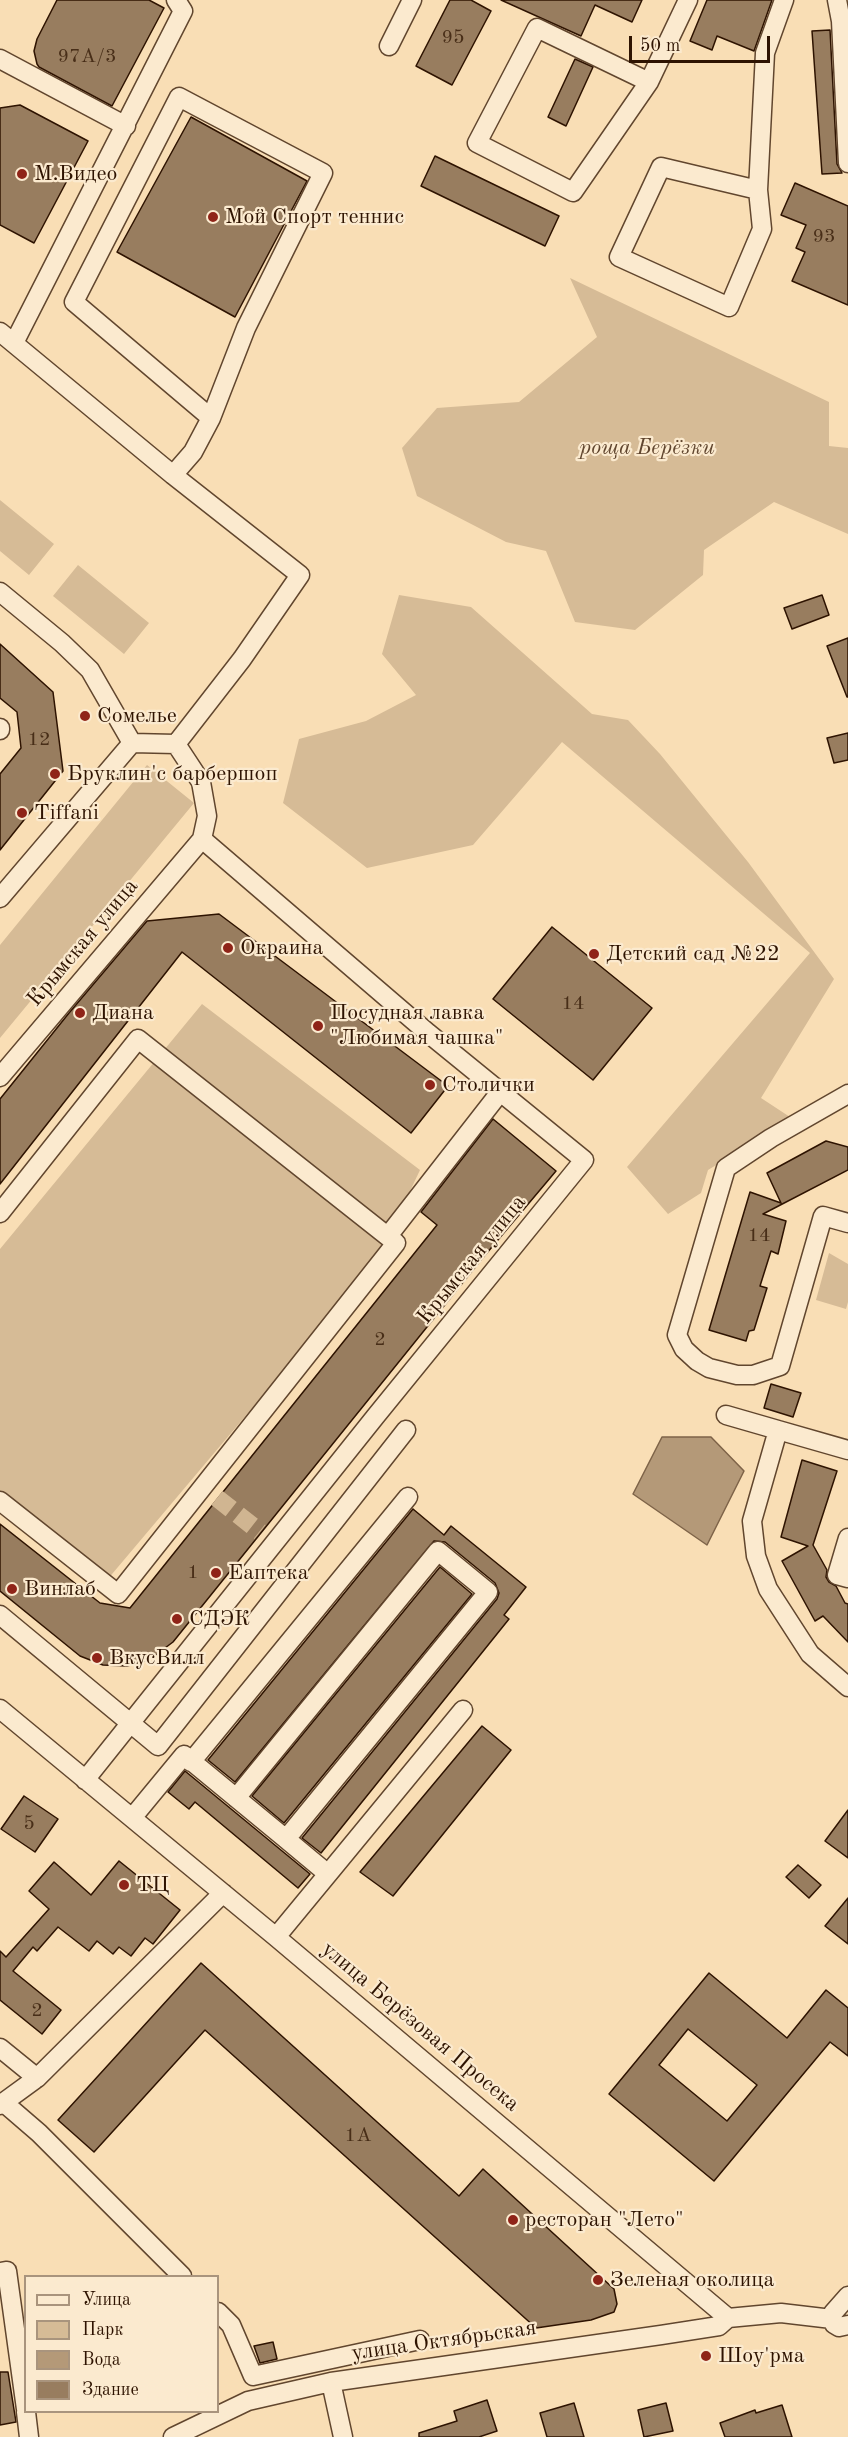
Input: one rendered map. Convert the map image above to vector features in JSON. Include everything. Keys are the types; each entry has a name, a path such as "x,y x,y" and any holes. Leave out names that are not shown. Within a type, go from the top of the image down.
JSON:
{"street":[{"path":"176,0 183,11 126,126 7,337 173,475 300,575 242,659 176,744"},
{"path":"389,46 412,0"},
{"path":"649,82 537,28 477,142 573,192 649,82 688,0"},
{"path":"758,190 661,167 619,256 729,307 762,229 758,190 765,53 784,0"},
{"path":"837,0 841,21 848,163"},
{"path":"0,58 126,126"},
{"path":"173,475 193,452 211,418 246,328 323,173 179,97 74,302 211,418"},
{"path":"0,592 62,643 90,670 132,743"},
{"path":"132,743 176,744"},
{"path":"0,898 132,743"},
{"path":"176,744 201,782 207,816 202,839"},
{"name":"Крымская улица","path":"0,1077 202,839 428,1033 584,1161 267,1537 130,1723 85,1780"},
{"path":"0,1213 138,1039 396,1243 118,1594 0,1501"},
{"path":"388,1236 501,1091"},
{"path":"848,1094 771,1137 726,1168 677,1335 684,1348 697,1361 709,1368 737,1375 753,1375 780,1366 823,1216 848,1223"},
{"path":"726,1415 848,1450"},
{"path":"0,1615 158,1746 406,1430"},
{"path":"778,1430 752,1521 756,1556 768,1589 810,1654 848,1687"},
{"path":"203,1486 218,1498"},
{"path":"191,1762 408,1497"},
{"path":"848,1538 837,1575 848,1578"},
{"path":"236,1798 438,1551 488,1592 286,1839"},
{"name":"улица Берёзовая Просека","path":"0,1709 276,1937 728,2318"},
{"path":"276,1937 463,1710"},
{"path":"132,1818 184,1755 328,1874"},
{"path":"180,2275 39,2133 1,2103 37,2079 223,1893"},
{"path":"0,2048 37,2079"},
{"path":"0,2272 7,2271 24,2395"},
{"path":"219,2313 231,2325 253,2376 420,2340"},
{"path":"728,2318 781,2313 844,2317"},
{"name":"улица Октябрьская","path":"173,2437 248,2401 332,2382 718,2326 728,2318"},
{"path":"332,2382 343,2437"},
{"path":"26,2413 29,2437"}],"green space":[{"name":"роща Берёзки","path":"570,278 829,402 829,446 848,448 848,534 774,502 704,550 703,575 635,630 575,622 546,551 506,542 417,496 402,448 437,408 519,402 597,337"},
{"path":"0,500 54,544 29,575 0,551"},
{"path":"78,565 149,623 124,654 53,596"},
{"path":"399,595 471,607 592,714 628,720 660,754 748,862 834,979 761,1098 790,1117 708,1170 701,1193 668,1214 627,1167 810,953 562,742 473,845 367,868 283,803 299,739 366,721 416,695 382,654"},
{"path":"147,765 194,803 0,1038 0,945"},
{"path":"202,1004 420,1170 386,1242 345,1298 107,1580 0,1499 0,1249"},
{"path":"829,1253 848,1264 846,1309 816,1300"}],"water":[{"path":"662,1437 711,1437 744,1471 707,1545 633,1494"}],"building":[{"path":"57,0 149,0 164,8 112,106 37,64 34,51 37,39"},
{"path":"450,0 471,0 491,11 452,85 416,66"},
{"path":"501,0 642,0 632,22 595,5 581,36"},
{"path":"707,0 772,0 754,51 717,36 712,50 690,41"},
{"path":"830,30 837,164 842,173 822,174 812,31"},
{"path":"575,59 593,67 566,126 548,117"},
{"path":"20,105 88,141 34,243 0,225 0,108"},
{"name":"Мой Спорт теннис","path":"191,117 307,181 235,317 117,252"},
{"path":"435,156 559,216 545,246 421,186"},
{"path":"795,183 848,206 848,305 792,281 805,252 796,248 806,225 781,215"},
{"path":"822,595 829,615 792,629 784,608"},
{"path":"848,638 848,697 847,697 827,646"},
{"path":"0,644 53,692 63,771 0,850 0,774 21,748 17,712 0,698"},
{"path":"848,733 848,760 834,763 827,738"},
{"path":"219,914 448,1086 411,1133 182,952 0,1184 0,1099 69,1013 147,921"},
{"path":"552,927 652,1008 593,1080 493,999"},
{"path":"493,1119 556,1171 481,1260 173,1642 149,1660 127,1666 103,1665 80,1656 0,1591 0,1524 100,1603 130,1608 437,1225 421,1212"},
{"path":"826,1141 848,1147 848,1170 763,1214 786,1221 778,1254 771,1251 760,1286 767,1288 754,1330 749,1331 746,1341 709,1330 750,1192 781,1203 767,1173"},
{"path":"771,1384 801,1393 793,1417 764,1408"},
{"path":"802,1460 837,1471 813,1545 827,1570 826,1577 836,1586 845,1603 848,1604 848,1642 823,1616 815,1621 782,1561 808,1546 781,1537"},
{"path":"413,1509 444,1535 451,1526 526,1587 504,1615 509,1619 321,1853 302,1838 497,1599 499,1593 495,1583 445,1542 434,1541 235,1782 208,1760"},
{"path":"440,1567 472,1594 284,1823 252,1796"},
{"path":"482,1726 511,1750 393,1896 360,1872"},
{"path":"185,1771 310,1874 298,1888 195,1802 189,1809 168,1792"},
{"path":"24,1796 58,1819 35,1852 1,1829"},
{"path":"848,1810 848,1858 825,1841"},
{"path":"119,1861 180,1910 153,1944 145,1938 131,1956 119,1947 113,1954 97,1941 89,1951 58,1927 37,1951 33,1947 13,1971 61,2010 42,2034 0,2000 0,1951 6,1957 49,1909 29,1891 54,1862 91,1895"},
{"path":"798,1865 821,1885 809,1898 786,1877"},
{"path":"848,1898 848,1944 825,1926"},
{"path":"201,1963 459,2196 483,2169 614,2289 617,2304 614,2312 591,2320 536,2328 205,2030 94,2152 58,2120"},
{"path":"709,1973 787,2038 826,1990 848,2008 848,2056 830,2042 714,2181 609,2094","holes":["688,2029 757,2085 727,2121 659,2065"]},
{"path":"273,2342 277,2359 260,2363 254,2346"},
{"path":"0,2372 8,2372 16,2422 0,2425"},
{"path":"487,2400 497,2431 479,2437 419,2437 419,2433 457,2421 454,2411"},
{"path":"574,2403 584,2437 547,2437 540,2413"},
{"path":"666,2403 673,2431 644,2437 638,2410"},
{"path":"782,2405 792,2437 725,2437 720,2423 755,2410 756,2413"}],"tunnel":[{"path":"217,1498 260,1532"}],"place":[{"name":"М.Видео","path":"22,174"},
{"name":"Мой Спорт теннис","path":"213,217"},
{"name":"Сомелье","path":"85,716"},
{"name":"Бруклин'с барбершоп","path":"55,774"},
{"name":"Tiffani","path":"22,813"},
{"name":"Окраина","path":"228,948"},
{"name":"Детский сад №22","path":"594,954"},
{"name":"Диана","path":"80,1013"},
{"name":"Посудная лавка \"Любимая чашка\"","path":"318,1026"},
{"name":"Столички","path":"430,1085"},
{"name":"Еаптека","path":"216,1573"},
{"name":"Винлаб","path":"12,1589"},
{"name":"СДЭК","path":"177,1619"},
{"name":"ВкусВилл","path":"97,1658"},
{"name":"ТЦ","path":"124,1885"},
{"name":"ресторан \"Лето\"","path":"513,2220"},
{"name":"Зеленая околица","path":"598,2280"},
{"name":"Шоу'рма","path":"706,2356"}]}
